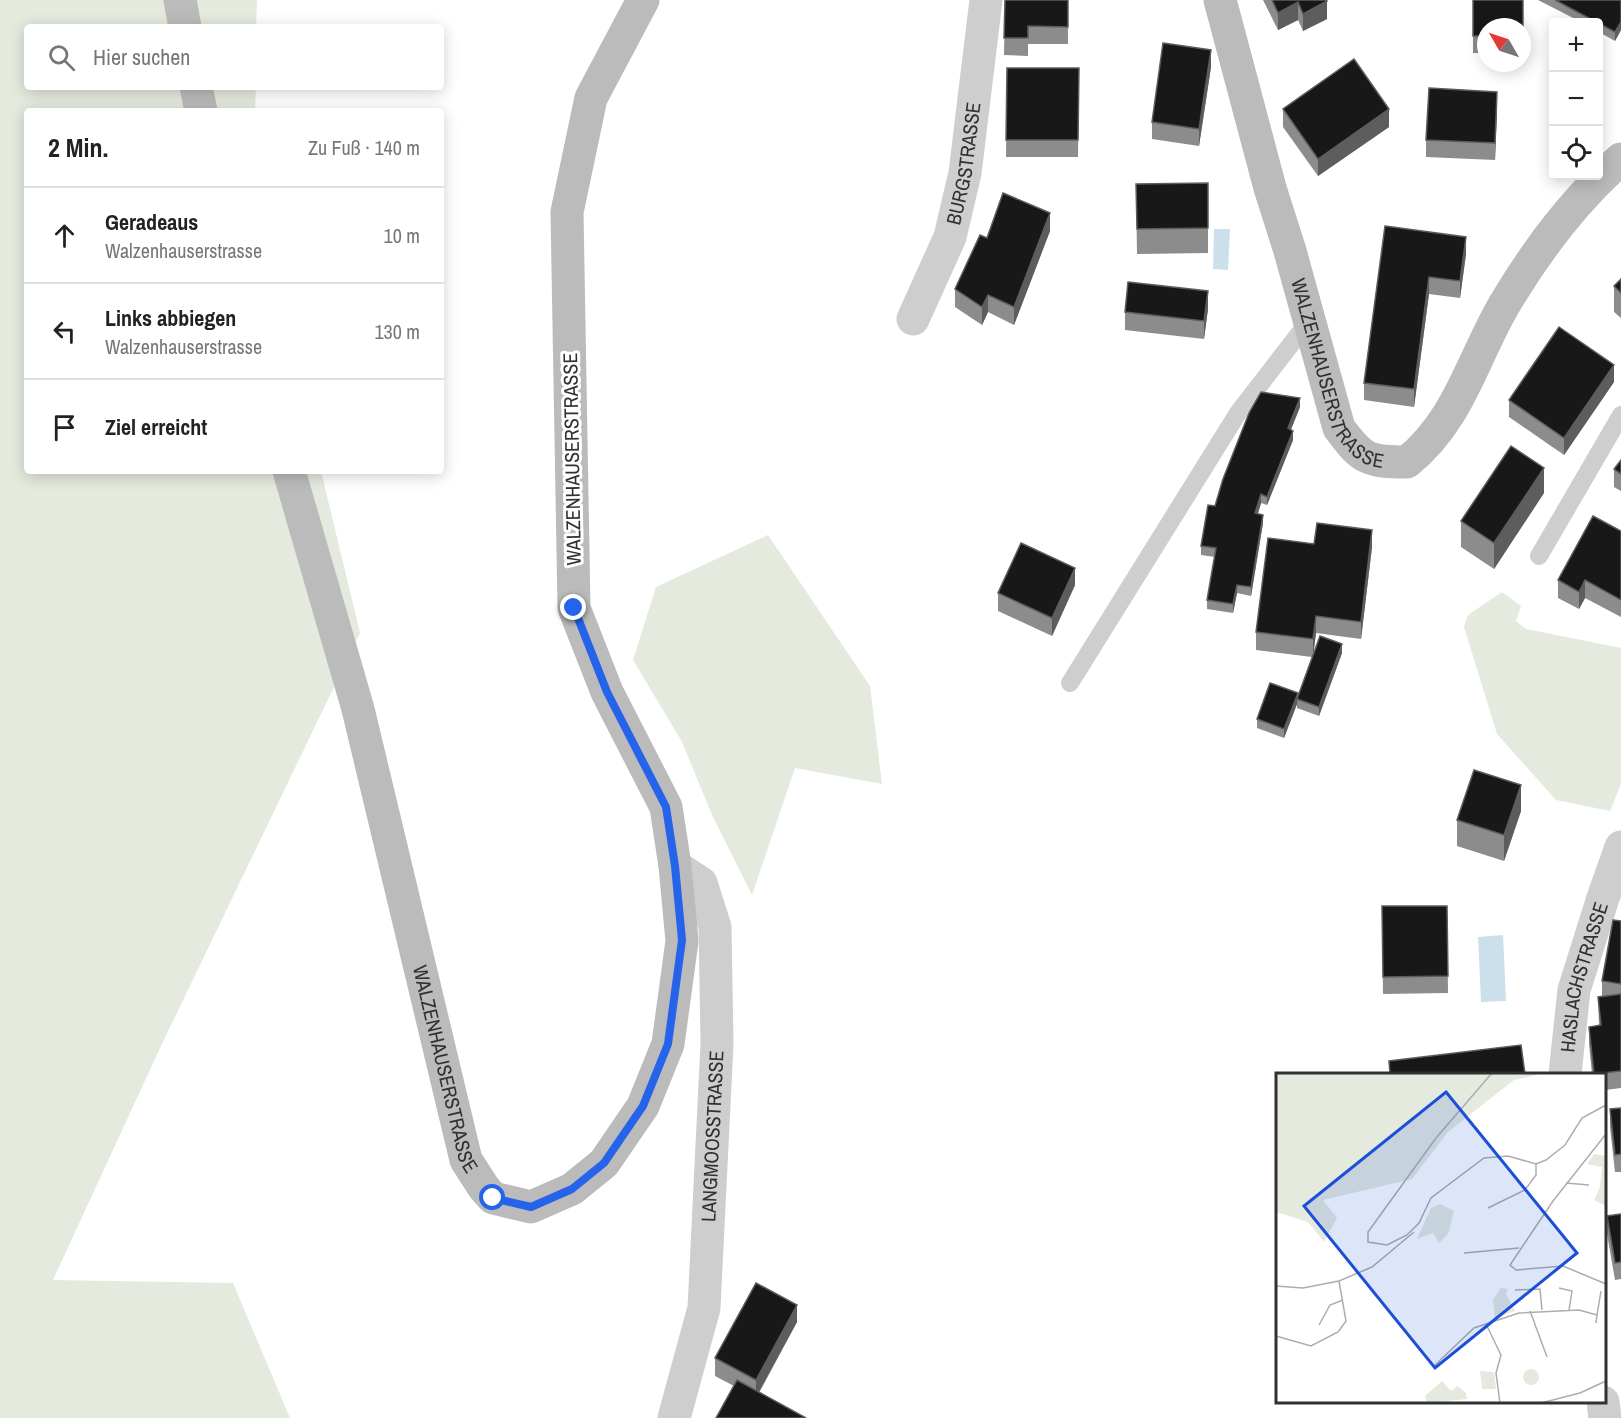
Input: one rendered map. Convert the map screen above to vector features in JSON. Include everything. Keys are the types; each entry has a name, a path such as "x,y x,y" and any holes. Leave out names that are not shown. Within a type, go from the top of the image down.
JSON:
{"street":[{"path":"180,0 184,24"},
{"name":"WALZENHAUSERSTRASSE","path":"290,474 358,709 466,1160 493,1198 531,1207 572,1189 604,1163 643,1106 668,1044 682,940 675,866 666,807 607,692 574,608 567,212 591,98 642,0"},
{"name":"BURGSTRASSE","path":"913,319 950,237 965,172 986,0"},
{"name":"WALZENHAUSERSTRASSE","path":"1220,0 1338,428 1352,445 1369,459 1407,462 1423,449 1450,415 1504,305 1553,231 1599,179 1621,159"},
{"path":"197,90 200,108"},
{"name":"HASLACHSTRASSE","path":"1565,1073 1574,990 1612,899 1621,847"},
{"name":"LANGMOOSSTRASSE","path":"674,1418 704,1308 717,1044 715,927 701,883 675,866"},
{"path":"1603,1403 1605,1418"}],"lane":[{"path":"1070,683 1238,413 1309,321"},
{"path":"1539,556 1621,415"}],"shaded area":[{"path":"0,0 257,0 256,24 24,24 24,90 256,90 255,108 24,108 24,474 322,474 360,633 160,1048 53,1280 233,1283 290,1418 0,1418"},
{"path":"768,535 870,686 882,784 795,768 752,895 712,815 682,742 633,660 656,587"},
{"path":"1502,592 1521,606 1516,621 1526,629 1621,648 1621,784 1610,811 1556,800 1497,734 1464,627 1468,615"}],"water":[{"path":"1214,229 1230,229 1228,270 1213,269"},
{"path":"1503,935 1506,1001 1481,1002 1478,937"}],"building":[{"path":"1005,0 1068,0 1068,27 1028,26 1028,38 1004,38"},
{"path":"1272,0 1327,1 1303,14 1298,2 1278,13"},
{"path":"1473,0 1523,0 1523,18 1477,18 1477,36 1473,36"},
{"path":"1555,0 1621,0 1621,22 1615,32 1603,26 1603,18 1589,18"},
{"path":"1163,43 1211,50 1199,129 1152,122"},
{"path":"1354,59 1389,109 1318,159 1283,109"},
{"path":"1007,68 1079,68 1078,140 1006,140"},
{"path":"1429,88 1497,92 1495,143 1426,140"},
{"path":"1208,183 1208,228 1137,229 1136,184"},
{"path":"1003,193 1050,213 1014,307 988,295 982,307 955,289 980,235 987,238"},
{"path":"1385,226 1466,237 1460,281 1429,277 1414,389 1364,383"},
{"path":"1621,279 1621,293 1614,286"},
{"path":"1128,282 1208,291 1204,321 1125,312"},
{"path":"1559,327 1614,365 1564,438 1509,400"},
{"path":"1261,392 1300,398 1288,428 1293,431 1267,497 1261,494 1255,513 1263,515 1251,587 1237,585 1233,604 1207,600 1216,548 1201,546 1208,505 1215,506 1249,413"},
{"path":"1511,446 1544,468 1494,543 1461,521"},
{"path":"1621,460 1621,474 1614,469"},
{"path":"1593,516 1621,531 1621,600 1585,580 1579,592 1558,580"},
{"path":"1317,523 1372,530 1361,622 1316,616 1313,639 1256,632 1268,538 1314,544"},
{"path":"1021,543 1075,568 1052,618 998,593"},
{"path":"1320,636 1342,644 1319,707 1297,699"},
{"path":"1270,683 1298,693 1284,729 1257,719"},
{"path":"1474,770 1521,785 1504,835 1457,820"},
{"path":"1382,906 1447,906 1448,976 1383,977"},
{"path":"1613,920 1621,921 1621,984 1602,981"},
{"path":"1621,994 1621,1071 1594,1073 1589,1027 1601,1025 1598,997"},
{"path":"1521,1045 1525,1073 1390,1073 1389,1061"},
{"path":"1621,1108 1621,1154 1615,1155 1610,1109"},
{"path":"1621,1214 1621,1262 1615,1263 1607,1216"},
{"path":"756,1283 797,1305 756,1380 715,1358"},
{"path":"737,1380 806,1418 716,1418"}],"route":[{"path":"493,1198 531,1207 572,1189 604,1163 643,1106 668,1044 682,940 675,866 666,807 607,692 574,608"}]}
